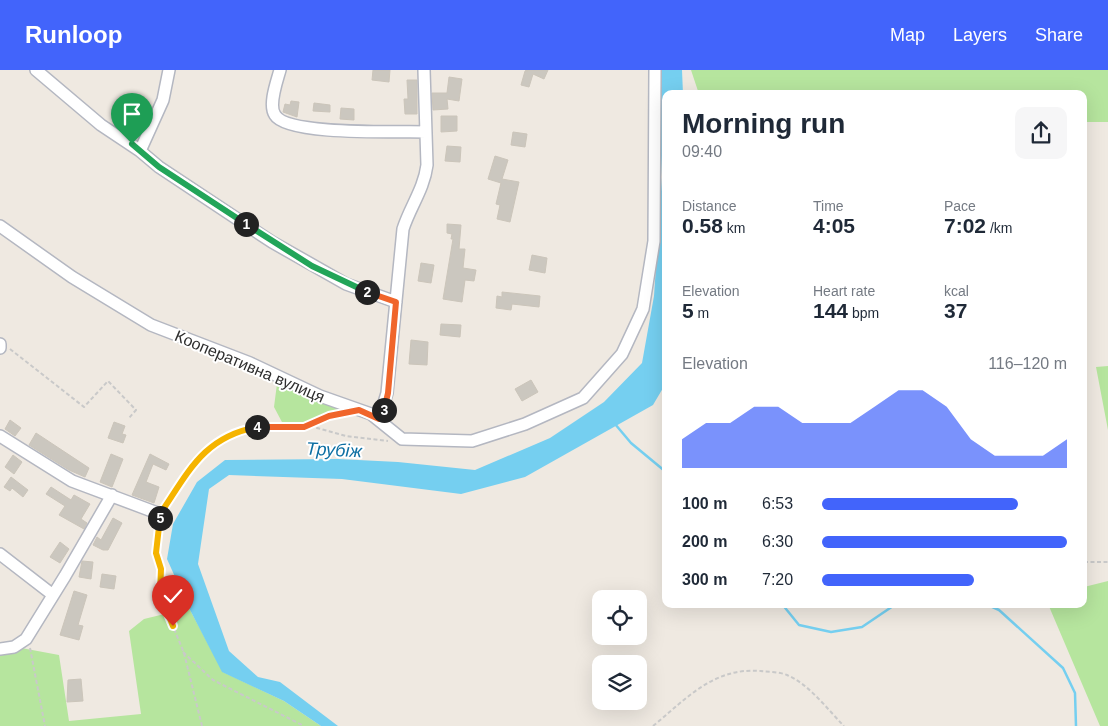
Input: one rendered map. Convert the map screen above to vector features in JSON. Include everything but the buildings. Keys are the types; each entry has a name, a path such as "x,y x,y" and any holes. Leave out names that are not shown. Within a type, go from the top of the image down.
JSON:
{"street":[{"path":"36,70 101,125 140,150 159,167 312,266 346,284 396,302"},
{"path":"140,150 163,100 169,70"},
{"path":"280,70 273,110 276,117 284,123 343,131 426,132"},
{"path":"379,419 388,393 404,229 409,209 425,178 424,70"},
{"path":"402,439 467,442 524,424 583,398 622,354 644,308 654,241 655,70"},
{"name":"Кооперативна вулиця","path":"0,226 72,277 142,321 250,363 320,396 371,414 379,419 393,434 402,439"},
{"path":"0,436 62,476 160,514"},
{"path":"0,649 18,646 30,633 112,495"},
{"path":"0,554 53,594"}],"path":[{"path":"3,346 84,407 108,381 136,410 129,418"},
{"path":"310,426 329,416 341,414"},
{"path":"202,726 183,651 160,594 161,569 156,553 160,514 205,450 227,436 262,426 310,426 346,436 371,440 402,439"},
{"path":"1087,562 1108,562"},
{"path":"30,633 31,659 45,726"},
{"path":"183,651 213,680 304,726"},
{"path":"653,726 703,685 724,674 744,669 788,675 806,688 844,726"}],"green space":[{"path":"691,70 1108,70 1108,122 1087,122 1087,90 698,90"},
{"path":"1108,366 1108,430 1096,367"},
{"path":"278,376 358,407 335,411 317,421 283,424 274,407"},
{"path":"1108,581 1108,726 1100,726 1050,608 1087,608 1087,586"},
{"path":"189,608 223,672 284,701 321,726 0,726 0,644 59,655 69,721 141,714 129,631 144,619"}],"water":[{"path":"657,70 682,70 683,90 662,90 662,177"},
{"path":"662,177 662,390 653,405 525,477 461,494 342,479 229,475 209,489 198,564 229,651 258,677 280,682 338,726 321,726 284,701 222,672 189,608 167,559 173,524 197,482 225,460 338,459 398,462 475,470 550,438 604,402 642,363 654,296"}],"waterway":[{"path":"615,424 631,443 662,469"},
{"path":"785,608 799,625 831,632 862,627 890,608"},
{"path":"995,608 1063,668 1075,693 1076,726"}],"route":[{"path":"132,144 159,167 272,242 312,266 346,284 396,302 390,353 388,393 386,404 379,419 359,410 350,413 333,414 310,426 262,426 252,428 227,436 205,450 187,473 160,514 156,553 161,569 160,594 173,626"}],"water label":[{"name":"Трубіж","path":"334,450"}]}
